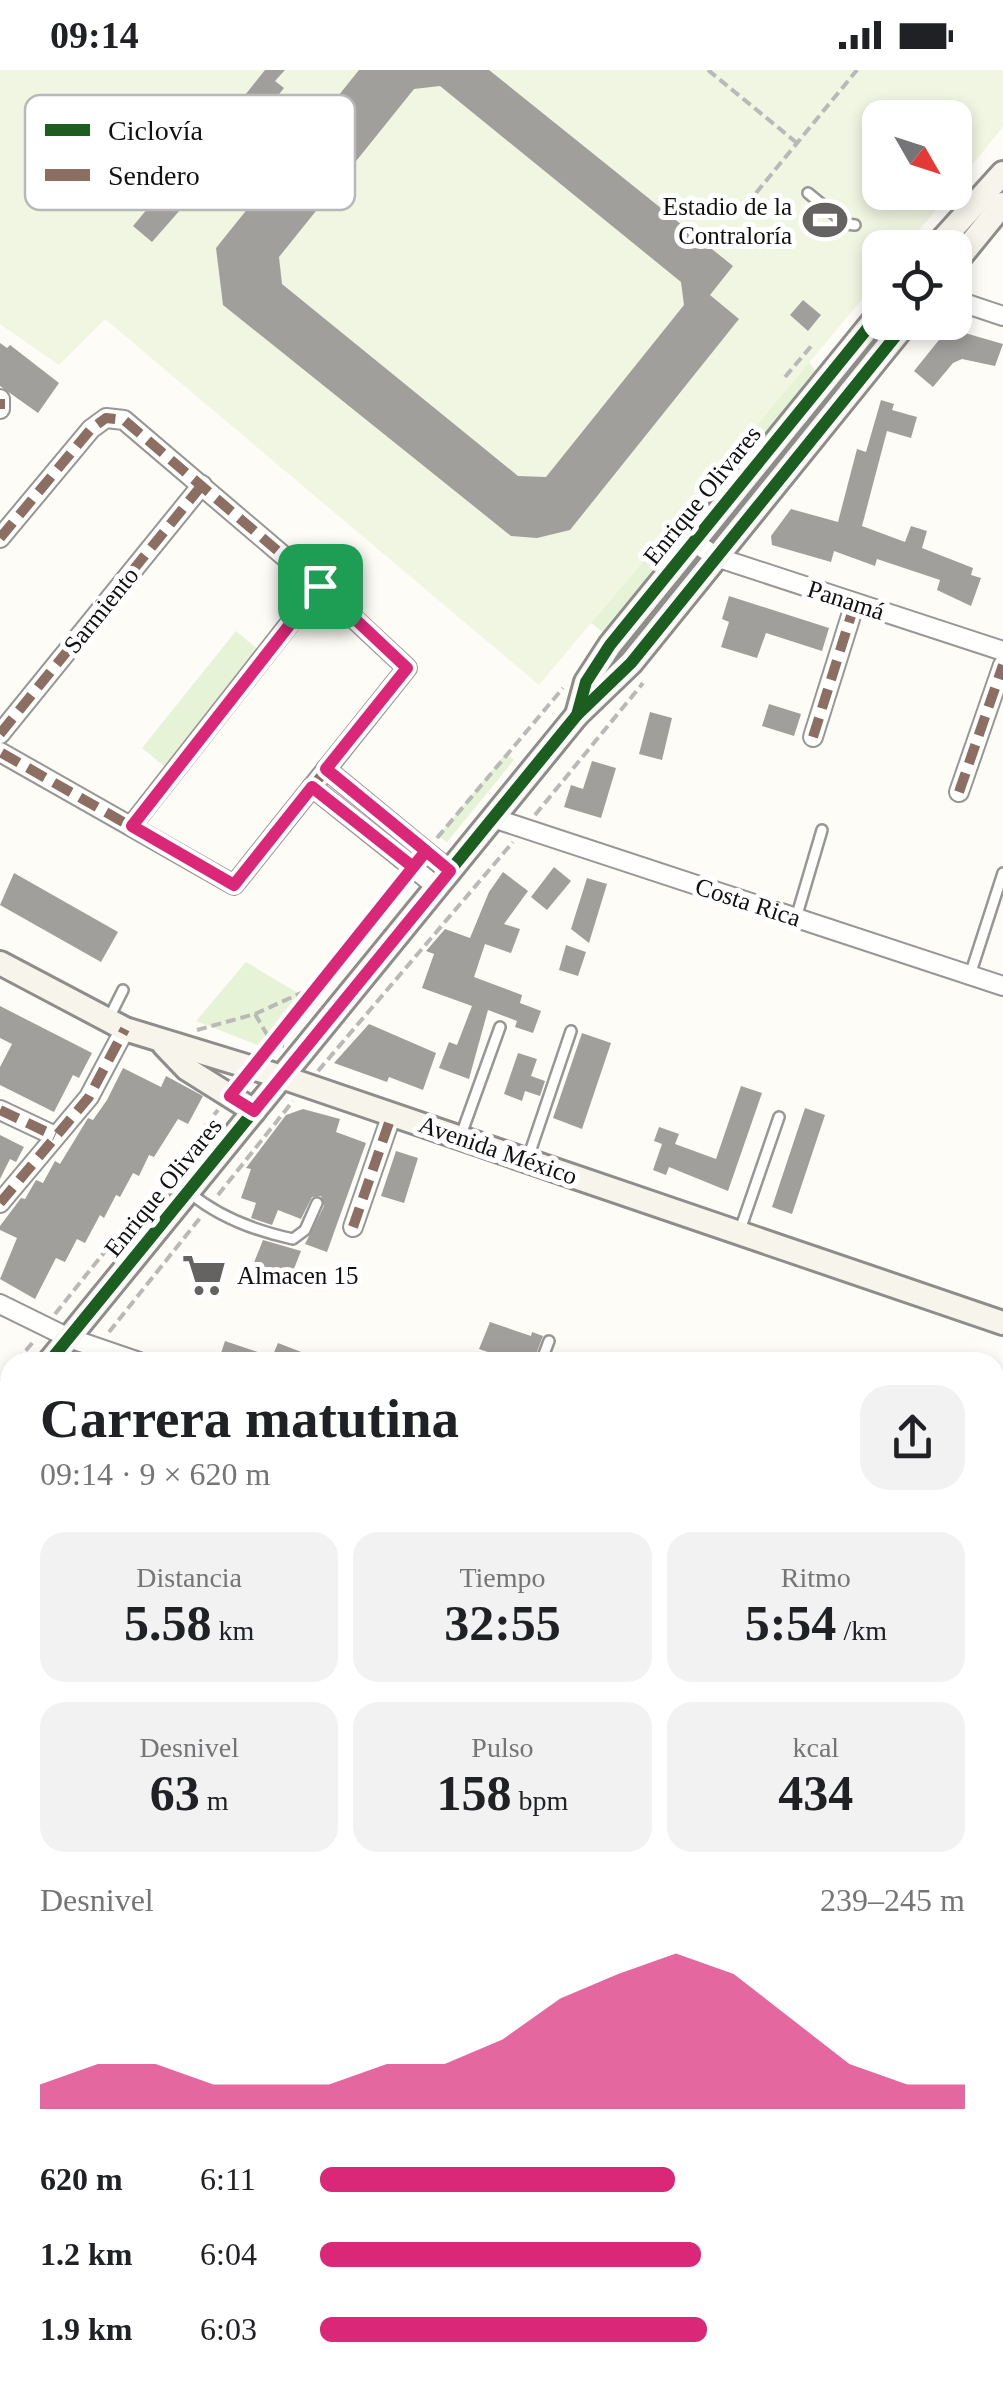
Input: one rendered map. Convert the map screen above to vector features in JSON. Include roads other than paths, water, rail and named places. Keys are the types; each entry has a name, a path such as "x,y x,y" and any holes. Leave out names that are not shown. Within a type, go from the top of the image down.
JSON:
{"main road":[{"path":"951,230 1003,172"},
{"path":"972,243 1003,204"},
{"name":"Enrique Olivares","path":"577,715 586,682 596,666 862,334"},
{"name":"Enrique Olivares","path":"57,1352 577,715 631,663 892,340"},
{"name":"Avenida México","path":"0,964 116,1024 171,1046 282,1076 1003,1323"},
{"path":"171,1046 187,1068 254,1111"}],"street":[{"path":"972,306 1003,316"},
{"path":"0,538 91,429 106,418 124,420 320,586 407,668 234,885 0,752"},
{"name":"Sarmiento","path":"0,734 202,485"},
{"name":"Panamá","path":"693,541 716,557 1003,651"},
{"path":"132,826 320,586"},
{"path":"814,737 856,603"},
{"path":"959,792 1003,665"},
{"path":"326,769 426,851 444,879"},
{"path":"312,787 413,867 444,879"},
{"name":"Costa Rica","path":"493,818 1003,986"},
{"path":"0,1203 89,1097 116,1024"},
{"path":"0,1110 54,1136"},
{"path":"353,1226 392,1114"},
{"path":"0,1304 68,1338 109,1352"}],"lane":[{"path":"808,194 846,224 855,224"},
{"path":"796,918 822,830"},
{"path":"970,975 1003,873"},
{"path":"116,1024 123,990"},
{"path":"460,1137 500,1027"},
{"path":"527,1160 571,1031"},
{"path":"739,1233 779,1117"},
{"path":"188,1192 223,1215 264,1233 293,1239 306,1230 316,1203"},
{"path":"545,1352 549,1341"}],"place":[{"name":"Estadio de la Contraloría","path":"825,220"},
{"name":"Almacen 15","path":"204,1275"}]}
